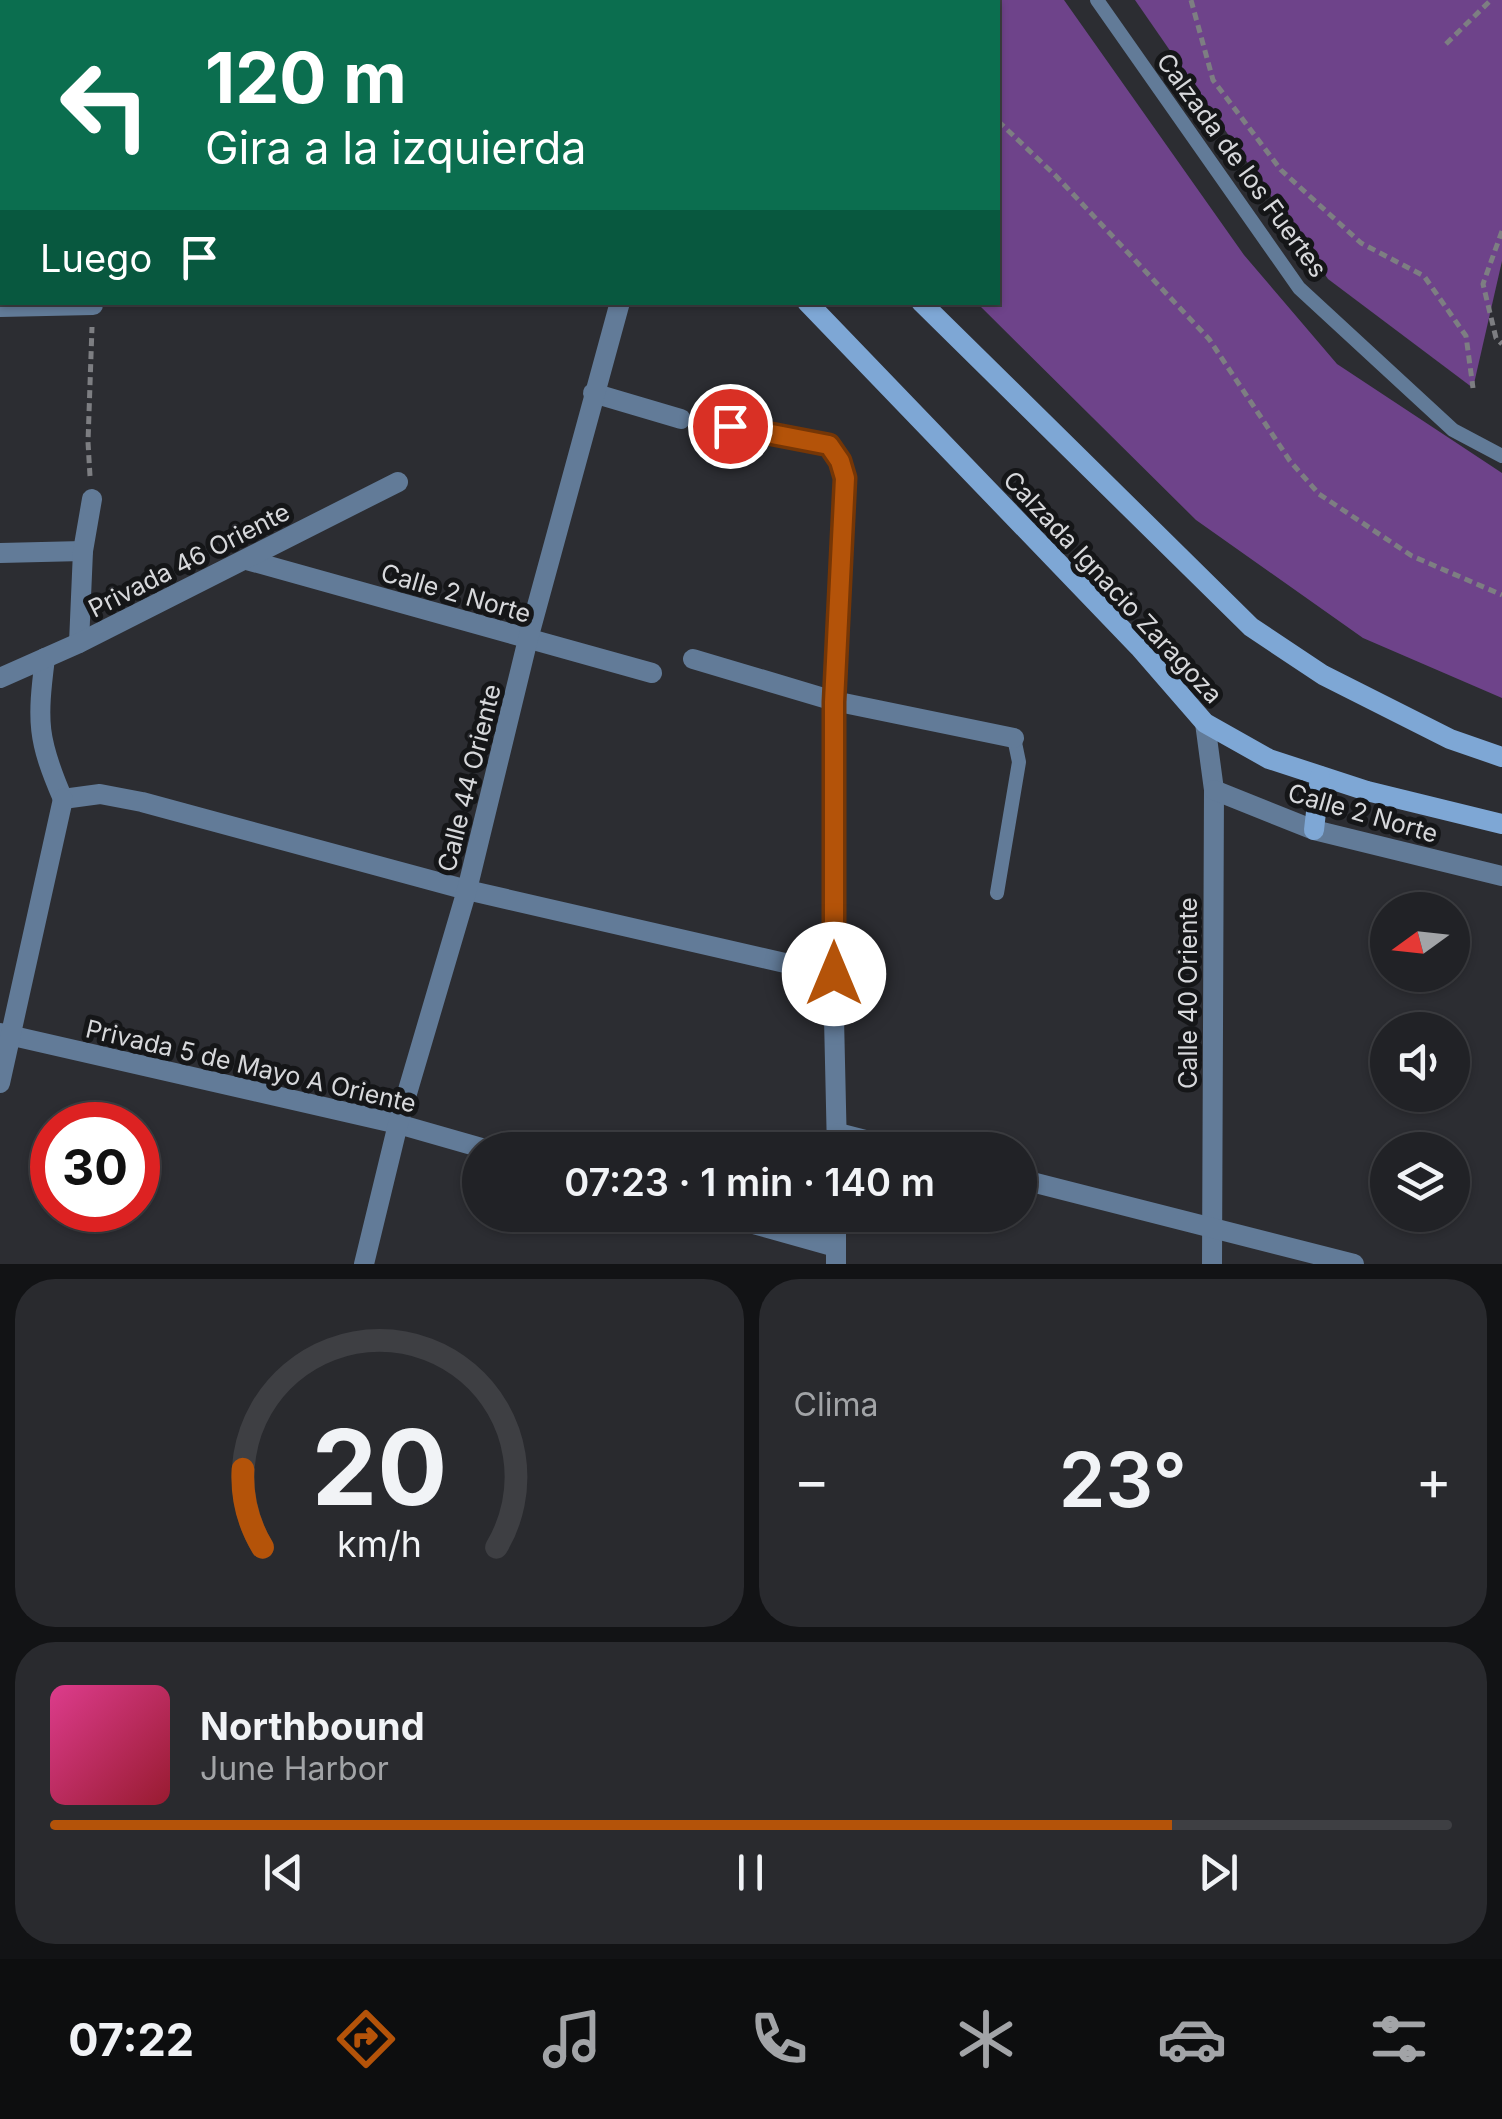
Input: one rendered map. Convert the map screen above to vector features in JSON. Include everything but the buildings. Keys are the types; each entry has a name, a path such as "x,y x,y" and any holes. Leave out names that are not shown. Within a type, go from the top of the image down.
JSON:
{"main road":[{"name":"Calzada Ignacio Zaragoza","path":"810,305 1139,647 1205,722 1269,759 1502,824"},
{"path":"924,305 1252,627 1322,675 1450,739 1502,757"},
{"path":"1314,830 1320,776"}],"street":[{"path":"0,308 93,305"},
{"name":"Calle 44 Oriente","path":"364,1264 398,1124 467,890 528,640 619,305"},
{"path":"593,393 681,419"},
{"path":"730,426 829,445 845,478 834,702 837,1132"},
{"name":"Privada 46 Oriente","path":"0,678 79,643 398,482"},
{"path":"79,643 83,551 92,499"},
{"path":"0,554 83,551"},
{"name":"Calle 2 Norte","path":"246,560 652,673"},
{"path":"0,1083 6,1035 63,799 44,756 38,715 45,658"},
{"path":"693,659 834,702 1014,738"},
{"name":"Calle 40 Oriente","path":"1205,722 1214,790 1212,1264"},
{"name":"Calle 2 Norte","path":"1214,790 1314,830 1502,876"},
{"path":"63,799 100,794 142,802 467,890 834,974"},
{"name":"Privada 5 de Mayo A Oriente","path":"6,1035 398,1124 462,1142"},
{"path":"1037,1183 1354,1264"},
{"path":"769,1232 836,1256"}],"lane":[{"name":"Calzada de los Fuertes","path":"1097,0 1299,288 1453,430 1502,456"},
{"path":"997,893 1019,762 1014,738"}],"path":[{"path":"1190,0 1212,80 1281,170 1361,243 1424,276 1466,336 1473,388"},
{"path":"1446,44 1491,0"},
{"path":"1000,123 1056,176 1209,339 1290,461 1319,494 1412,556 1502,595"},
{"path":"1502,232 1483,284 1496,338 1502,344"},
{"path":"92,499 88,442 93,305"}],"shaded area":[{"path":"1000,0 1064,0 1244,255 1337,364 1502,473 1502,698 1363,638 1196,520 979,305 1000,305"},
{"path":"1135,0 1502,0 1502,261 1473,388 1328,279"}],"route":[{"path":"730,426 829,445 845,478 834,702 834,974"}]}
